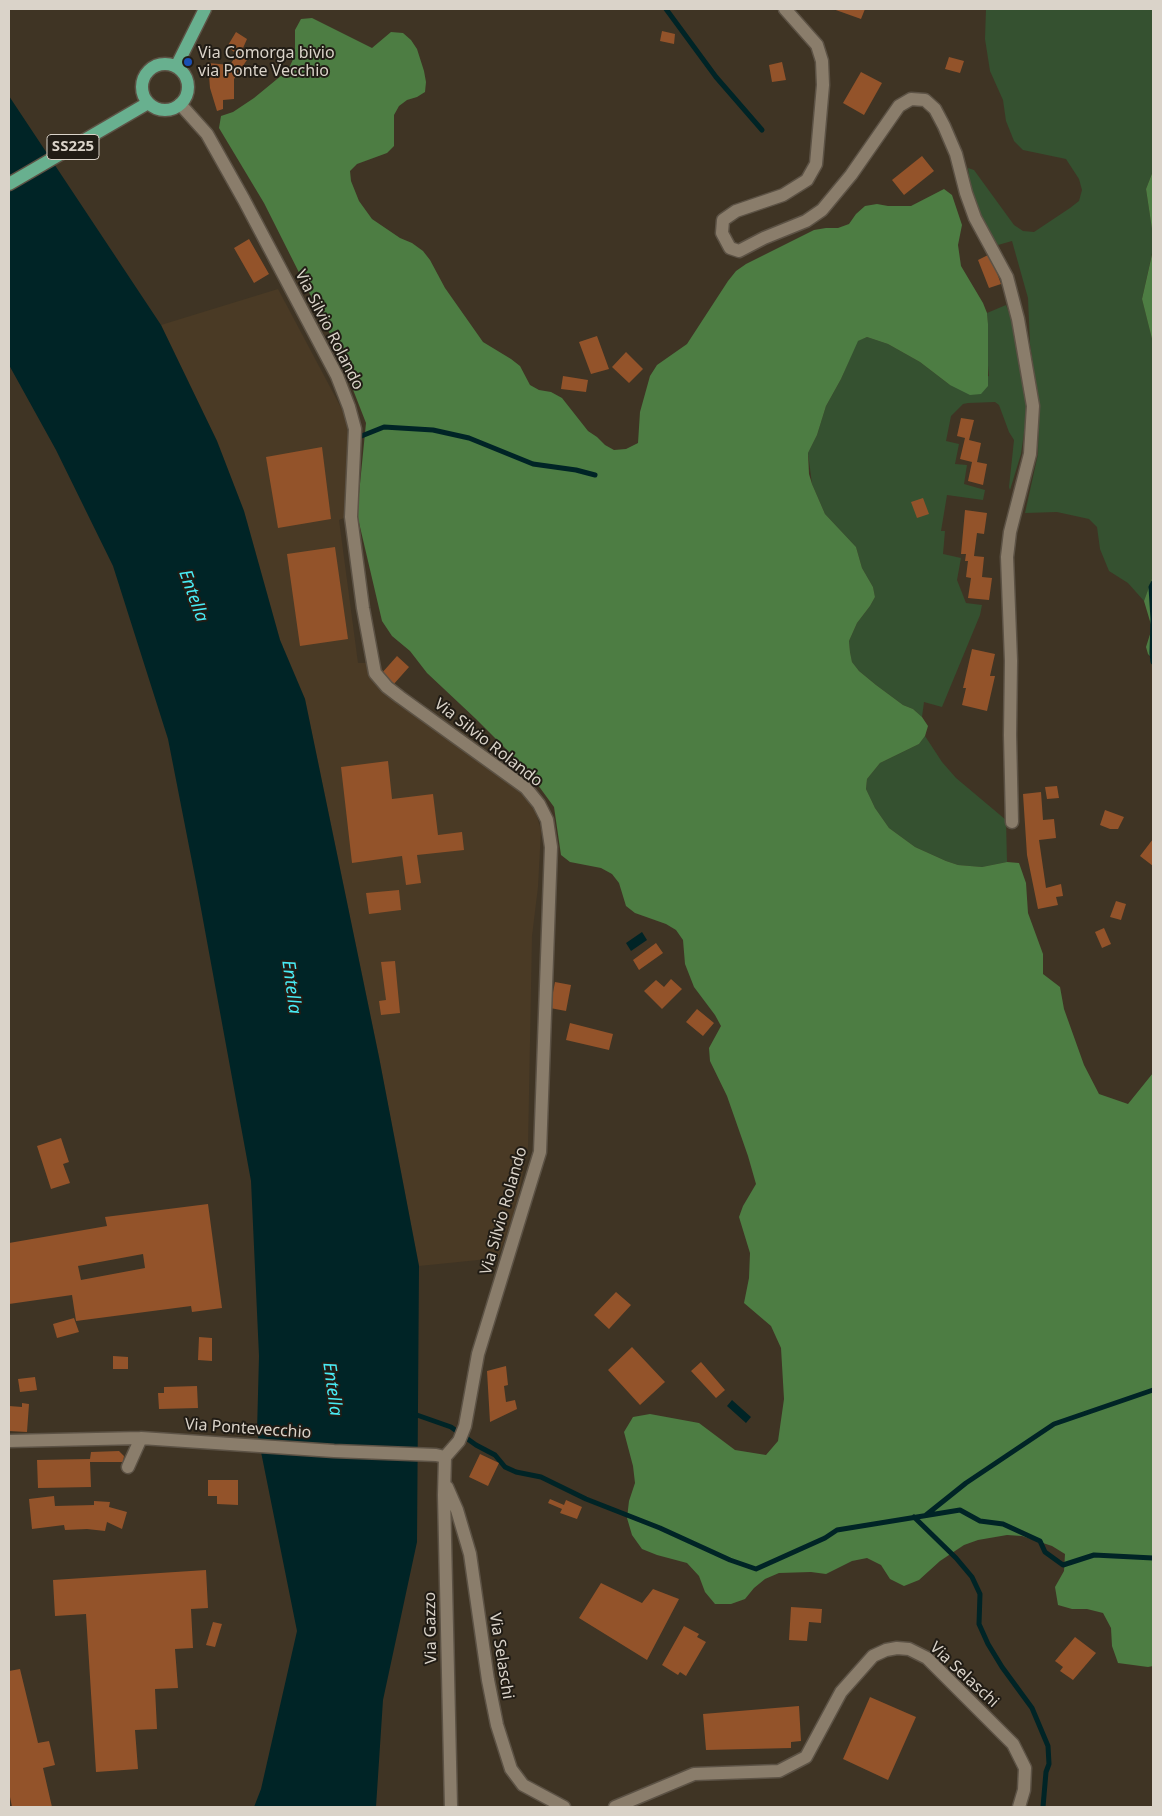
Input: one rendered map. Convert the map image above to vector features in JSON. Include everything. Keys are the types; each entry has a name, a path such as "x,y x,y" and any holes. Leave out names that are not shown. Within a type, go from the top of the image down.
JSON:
{"main road":[{"path":"176,67 205,9"},
{"path":"162,64 176,67 182,72 188,85 184,99 180,104 167,110 154,107 148,103 142,90 142,82 150,70 162,64"},
{"name":"SS225","path":"9,184 148,103"}],"street":[{"path":"785,9 817,45 822,61 823,85 816,164 807,180 784,194 736,211 723,220 722,232 730,248 739,251 806,220 822,210 851,175 899,106 912,99 925,100 935,108 944,126 956,154 966,193 975,218 1008,277 1018,319 1034,406 1030,454 1010,532 1007,557 1011,661 1012,822"},
{"name":"Via Silvio Rolando","path":"180,104 207,134 244,200 337,376 349,407 354,429 351,518 363,608 375,673 387,687 400,697 526,788 539,804 547,820 551,847 540,1152 478,1354 465,1426 459,1441 440,1456"},
{"path":"128,1467 144,1439"},
{"name":"Via Pontevecchio","path":"9,1441 144,1439 440,1456"},
{"name":"Via Gazzo","path":"440,1456 445,1483 451,1807"},
{"name":"Via Selaschi","path":"445,1483 457,1510 470,1554 488,1680 497,1725 511,1769 523,1785 564,1807"},
{"name":"Via Selaschi","path":"614,1807 694,1774 779,1771 806,1757 841,1692 873,1656 886,1650 897,1648 909,1649 927,1658 1013,1744 1025,1768 1024,1790 1019,1807"}],"shaded area":[{"path":"278,289 346,417 348,436 346,517 339,520 358,663 366,663 371,677 518,790 535,810 541,830 538,887 532,936 528,1147 515,1213 498,1258 419,1266 379,1057 305,699 280,640 244,511 217,441 161,325"}],"green space":[{"path":"986,9 1153,9 1153,171 1146,189 1153,236 1153,249 1142,299 1153,343 1153,576 1144,601 1128,583 1109,571 1100,549 1097,527 1089,519 1057,512 1025,513 1038,454 1039,407 1030,344 1028,298 1012,241 998,245 985,225 971,190 968,168 974,170 1014,225 1023,231 1034,232 1070,208 1079,201 1082,190 1079,179 1066,159 1023,150 1014,141 1006,121 1003,100 990,71 985,39"},
{"path":"312,18 372,48 391,32 403,33 411,40 417,49 424,71 425,92 399,106 394,115 394,146 387,153 357,164 350,171 351,181 359,201 372,219 423,251 445,288 483,342 520,366 530,385 562,398 588,431 614,450 626,449 638,443 640,412 650,376 657,365 687,344 736,271 746,264 814,230 838,228 849,224 865,206 877,204 911,206 944,189 952,195 962,225 958,245 961,266 987,313 988,386 981,394 970,395 950,385 920,362 888,344 867,337 858,341 841,379 826,406 817,435 808,453 809,474 825,514 856,547 862,568 873,587 875,597 857,623 849,641 852,662 859,671 876,685 903,705 913,709 928,726 925,736 919,744 880,763 867,779 866,789 875,808 889,828 915,847 946,861 958,865 982,867 1007,862 1019,863 1026,883 1028,913 1043,954 1043,974 1060,987 1064,1009 1084,1065 1099,1094 1128,1104 1153,1073 1153,1666 1118,1663 1112,1646 1111,1628 1103,1613 1058,1605 1055,1587 1064,1571 1065,1554 1052,1546 1022,1536 1007,1535 978,1540 964,1545 940,1561 919,1580 904,1586 890,1579 881,1565 867,1558 852,1561 826,1574 811,1572 779,1573 765,1579 745,1599 731,1604 715,1604 705,1592 699,1576 687,1563 642,1549 632,1535 627,1518 629,1501 635,1483 633,1466 624,1432 633,1417 650,1414 699,1423 735,1450 766,1455 778,1441 784,1399 781,1348 771,1326 744,1303 749,1278 750,1253 739,1217 756,1184 727,1096 710,1061 709,1048 721,1026 694,987 685,964 683,940 676,930 666,924 635,913 626,906 619,883 612,874 601,868 570,862 561,855 554,807 527,770 427,673 410,651 392,636 382,621 357,514 366,423 336,346 264,203 219,128 221,116 233,112 254,98 290,66 295,55 295,30 301,19"},
{"path":"1153,171 1153,236 1146,189"},
{"path":"1153,250 1153,343 1142,299"},
{"path":"1006,305 1012,320 1027,391 1026,419 1021,454 1010,490 1014,440 999,405 995,402 963,404 951,416 946,441 959,444 955,464 967,465 964,484 985,490 983,500 947,495 941,531 945,531 943,554 961,558 957,580 966,603 982,605 980,615 942,707 924,702 922,717 876,685 859,671 852,662 849,641 857,623 875,597 873,587 862,568 856,547 825,514 812,484 808,453 817,435 826,406 841,379 857,341 867,337 888,344 920,362 950,385 989,376 987,313"},
{"path":"1153,576 1153,659 1148,654 1146,647 1152,628 1144,601"},
{"path":"925,736 942,762 956,778 1006,820 1007,862 982,867 958,865 946,861 915,847 889,828 875,808 866,789 867,779 880,763 919,744"}],"water":[{"name":"Entella","path":"9,96 161,325 217,441 244,511 280,640 305,699 379,1057 419,1266 417,1542 383,1700 376,1807 254,1807 261,1789 297,1631 257,1432 259,1356 251,1181 168,739 113,566 56,450 9,365"},
{"path":"642,932 647,940 631,951 626,943"},
{"path":"732,1400 751,1417 746,1423 727,1406"}],"building":[{"path":"833,9 865,9 861,19"},
{"path":"662,31 675,34 674,44 660,41"},
{"path":"236,32 247,39 243,48 251,54 234,79 234,99 223,100 223,109 217,111 210,88 208,63 230,65 237,54 227,47"},
{"path":"949,57 964,61 960,73 945,69"},
{"path":"782,62 786,80 772,82 769,65"},
{"path":"861,72 882,83 864,115 843,103"},
{"path":"922,156 934,171 904,195 892,180"},
{"path":"249,239 269,274 254,283 234,248"},
{"path":"990,254 1001,284 989,288 978,260"},
{"path":"597,336 609,369 591,374 579,342"},
{"path":"626,352 643,369 629,383 612,367"},
{"path":"563,376 588,380 586,392 561,389"},
{"path":"961,418 974,420 969,440 981,443 977,462 987,464 983,485 968,481 972,462 960,459 965,438 957,436"},
{"path":"322,447 331,519 278,528 266,457"},
{"path":"923,498 929,514 917,518 911,502"},
{"path":"965,510 987,513 984,534 977,533 974,556 984,557 982,577 992,578 989,600 968,598 971,578 966,577 968,561 965,561 966,554 961,554"},
{"path":"335,547 348,639 300,646 287,554"},
{"path":"972,649 995,654 990,676 995,676 987,711 962,705 966,688 963,688"},
{"path":"397,656 409,667 393,685 381,674"},
{"path":"388,761 392,799 433,794 438,835 462,832 464,850 417,855 421,883 406,885 402,856 352,863 341,767"},
{"path":"1057,786 1059,798 1047,799 1045,787"},
{"path":"1041,792 1043,820 1054,819 1056,838 1039,840 1046,888 1061,884 1063,896 1056,897 1058,905 1038,909 1027,855 1023,794"},
{"path":"1105,810 1124,817 1118,829 1110,829 1100,825"},
{"path":"1153,839 1153,866 1140,856"},
{"path":"399,890 401,910 369,914 366,893"},
{"path":"1116,901 1126,904 1121,920 1110,917"},
{"path":"1104,928 1111,944 1102,948 1095,932"},
{"path":"656,943 663,953 639,970 633,960"},
{"path":"395,961 400,1013 381,1015 379,1001 386,1000 381,962"},
{"path":"671,979 682,989 662,1009 644,991 656,980 664,987"},
{"path":"555,982 571,985 566,1011 550,1008"},
{"path":"697,1009 714,1023 703,1036 686,1022"},
{"path":"570,1023 613,1034 609,1050 566,1040"},
{"path":"61,1138 69,1162 63,1164 70,1183 51,1189 37,1146"},
{"path":"208,1204 222,1308 192,1312 191,1306 76,1321 72,1295 9,1304 9,1243 107,1226 105,1217","holes":["143,1254 145,1268 81,1280 78,1266"]},
{"path":"616,1292 631,1305 609,1329 594,1315"},
{"path":"74,1318 79,1332 57,1338 53,1324"},
{"path":"199,1337 212,1338 212,1361 198,1360"},
{"path":"632,1347 665,1382 640,1405 608,1370"},
{"path":"113,1356 128,1357 128,1369 113,1369"},
{"path":"701,1362 725,1390 716,1398 691,1371"},
{"path":"506,1366 508,1385 504,1386 506,1402 515,1400 517,1409 490,1422 487,1371"},
{"path":"35,1377 37,1390 20,1392 18,1379"},
{"path":"197,1386 198,1408 159,1409 158,1393 164,1393 164,1387"},
{"path":"22,1403 29,1404 27,1432 9,1431 9,1406 22,1407"},
{"path":"119,1451 124,1456 123,1462 90,1462 91,1487 38,1488 37,1460 90,1459 91,1452"},
{"path":"480,1454 499,1463 488,1486 469,1477"},
{"path":"208,1480 238,1480 238,1505 217,1504 217,1496 208,1496"},
{"path":"54,1496 55,1506 94,1505 94,1501 110,1502 109,1507 127,1512 122,1529 107,1522 105,1531 87,1529 65,1530 64,1525 32,1529 29,1499"},
{"path":"550,1499 564,1505 566,1500 582,1507 577,1519 560,1513 562,1509 548,1503"},
{"path":"206,1570 208,1608 191,1609 193,1648 175,1649 178,1688 155,1689 157,1729 135,1730 138,1769 96,1772 86,1614 55,1616 53,1580"},
{"path":"601,1583 642,1603 653,1589 679,1599 647,1660 579,1618"},
{"path":"791,1607 822,1609 821,1623 809,1622 807,1641 789,1640"},
{"path":"213,1622 222,1624 215,1647 206,1645"},
{"path":"684,1626 699,1634 697,1637 706,1642 686,1676 680,1672 678,1675 662,1665"},
{"path":"1075,1637 1096,1653 1073,1680 1060,1671 1063,1667 1055,1661"},
{"path":"20,1669 38,1743 49,1741 55,1765 43,1768 52,1807 12,1807 9,1792 9,1671"},
{"path":"870,1697 916,1717 888,1780 843,1759"},
{"path":"799,1706 801,1741 791,1742 791,1748 706,1750 703,1714"}],"waterway":[{"path":"666,9 716,77 762,130"},
{"path":"359,437 384,427 433,430 469,438 533,464 576,470 595,475"},
{"path":"1153,583 1151,587 1153,662"},
{"path":"926,1515 966,1483 1054,1424 1153,1390"},
{"path":"414,1414 451,1427 476,1445 495,1455 505,1467 516,1472 541,1477 586,1499 660,1528 730,1560 756,1569 825,1538 837,1530 960,1510 980,1521 1003,1524 1040,1541 1045,1552 1063,1565 1094,1555 1153,1558"},
{"path":"914,1517 956,1558 972,1577 980,1594 979,1624 988,1644 1032,1708 1048,1746 1049,1764 1046,1772 1043,1807"}],"place":[{"name":"Via Comorga bivio via Ponte Vecchio","path":"188,62"}]}
